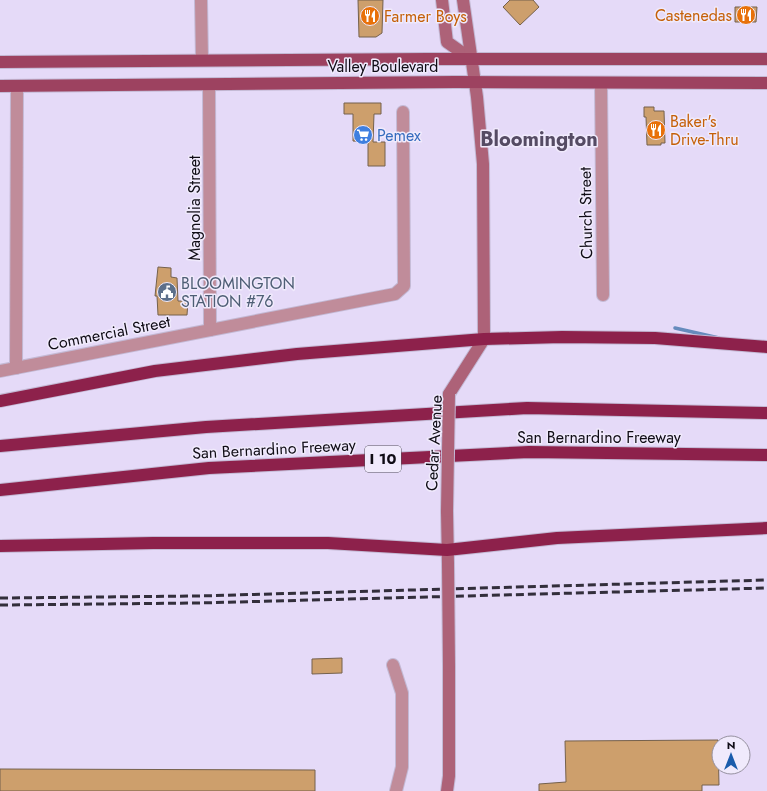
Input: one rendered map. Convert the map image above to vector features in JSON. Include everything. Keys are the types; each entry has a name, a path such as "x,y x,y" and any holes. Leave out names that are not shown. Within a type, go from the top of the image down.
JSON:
{"highway":[{"path":"0,401 155,371 297,354 484,339 562,337 655,338 767,347"},
{"name":"San Bernardino Freeway","path":"0,446 206,427 527,408 767,413"},
{"name":"San Bernardino Freeway","path":"0,490 209,468 529,452 767,455"},
{"path":"0,546 153,543 328,543 448,550 558,538 767,528"}],"main road":[{"path":"442,0 448,42 471,59"},
{"path":"463,0 483,164 484,339"},
{"name":"Valley Boulevard","path":"0,62 202,60 767,59"},
{"name":"Valley Boulevard","path":"0,86 209,85 280,82 767,82"},
{"name":"Cedar Avenue","path":"447,791 449,776 447,511 449,394 484,339"}],"street":[{"path":"202,0 202,60"},
{"name":"Church Street","path":"601,82 603,295"},
{"name":"Magnolia Street","path":"209,85 210,330"},
{"path":"16,368 17,86"},
{"name":"Commercial Street","path":"0,371 395,294 404,286 403,112"},
{"path":"393,665 402,693 402,767 396,791"}],"building":[{"name":"Farmer Boys","path":"358,0 383,0 382,33 376,37 359,37"},
{"path":"510,0 533,0 539,7 520,25 503,7"},
{"name":"Castenedas","path":"735,7 757,7 756,22 735,22"},
{"path":"344,103 381,103 381,114 374,114 373,142 385,142 385,166 368,166 368,142 353,141 353,114 344,114"},
{"name":"Baker's Drive-Thru","path":"644,107 654,107 654,111 664,111 665,143 661,143 661,145 647,145 646,117 644,117"},
{"name":"BLOOMINGTON STATION #76","path":"158,267 171,268 171,277 177,278 178,301 188,301 187,315 158,315 157,296 155,296"},
{"path":"342,658 342,673 312,674 312,659"},
{"path":"711,740 711,775 719,775 719,785 702,785 702,791 539,791 539,784 566,782 565,741"},
{"path":"0,769 315,770 315,791 0,791"}],"waterway":[{"path":"675,328 719,338"}],"railway":[{"path":"0,598 199,596 767,580"},
{"path":"0,605 199,603 767,588"}],"place":[{"name":"Castenedas","path":"746,15"},
{"name":"Farmer Boys","path":"370,16"},
{"name":"Baker's Drive-Thru","path":"656,130"},
{"name":"Pemex","path":"363,135"},
{"name":"BLOOMINGTON STATION #76","path":"167,292"}],"district":[{"name":"Bloomington","path":"539,139"}]}
